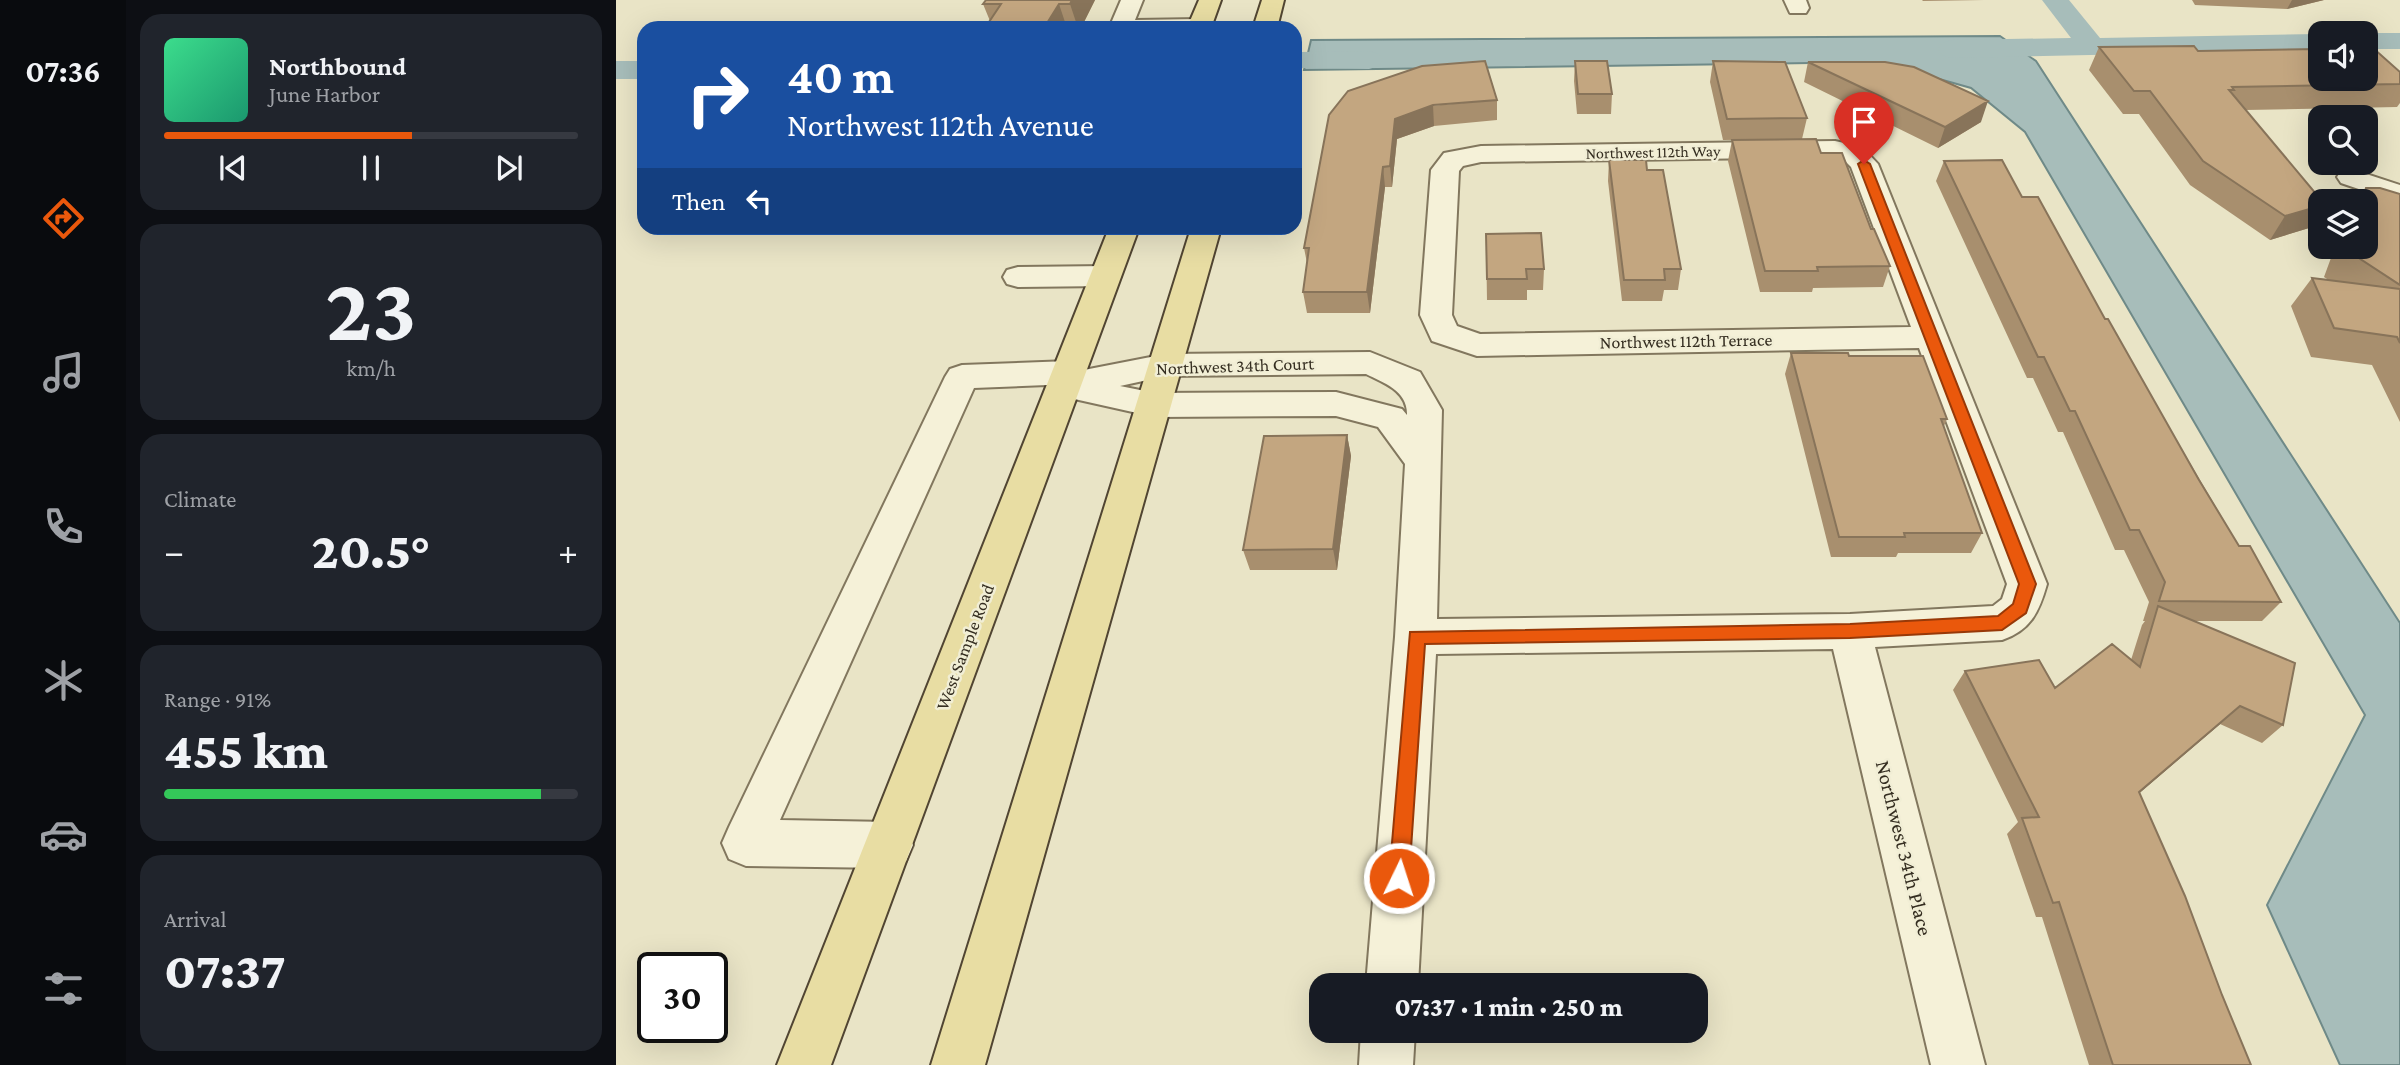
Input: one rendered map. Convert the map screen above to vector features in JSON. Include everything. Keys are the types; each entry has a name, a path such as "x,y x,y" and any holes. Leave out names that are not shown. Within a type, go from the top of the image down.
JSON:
{"main road":[{"path":"1202,21 1210,0"},
{"path":"1267,21 1273,0"},
{"name":"West Sample Road","path":"804,1065 1121,235"},
{"path":"958,1065 1204,235"}],"street":[{"path":"1123,21 1132,0"},
{"name":"Northwest 112th Way","path":"1444,333 1436,315 1445,170 1454,159 1481,154 1835,149 1852,153 1864,164 1931,337"},
{"path":"2351,177 2400,194"},
{"path":"1018,276 1106,276"},
{"name":"Northwest 112th Terrace","path":"1444,333 1477,345 1931,337"},
{"path":"1416,637 1850,631 2002,623 2020,608 2027,584 1931,337"},
{"name":"Northwest 34th Court","path":"1066,380 1166,365 1370,363 1408,380 1425,410 1416,637 1393,973"},
{"path":"889,845 746,843 962,377 1066,380"},
{"name":"Northwest 34th Court","path":"1066,380 1155,405 1336,404 1390,418 1423,462"},
{"name":"Northwest 34th Place","path":"1850,631 1958,1065"},
{"path":"1386,1065 1387,1043"}],"water":[{"path":"2000,36 2036,61 2400,623 2400,1065 2340,1065 2267,905 2365,715 2025,132 1971,88 1879,62 1304,70 1311,40"}],"building":[{"path":"986,0 1072,0 1070,4 1059,4 1048,21 990,21 1001,4 983,4"},
{"path":"2194,46 2198,51 2308,49 2308,86 2232,87 2234,90 2229,90 2312,189 2308,189 2308,209 2285,216 2203,161 2150,91 2134,91 2099,47"},
{"path":"2378,52 2400,72 2400,84 2378,84"},
{"path":"1485,61 1497,100 1433,105 1395,119 1390,166 1383,167 1367,292 1303,292 1309,248 1304,248 1329,115 1348,91 1422,66"},
{"path":"1575,61 1607,61 1612,94 1578,94"},
{"path":"1713,61 1785,62 1807,118 1727,119"},
{"path":"1808,62 1885,62 1914,67 1988,101 1945,127"},
{"path":"1816,139 1821,153 1842,153 1871,229 1874,229 1890,266 1817,267 1818,271 1765,271 1732,140"},
{"path":"1609,160 1646,160 1647,170 1663,170 1681,269 1664,269 1665,280 1624,280"},
{"path":"2002,160 2022,197 2038,197 2199,480 2239,546 2250,546 2281,602 2159,601 2165,582 2139,530 2130,530 2075,411 2070,411 2044,357 2038,357 1944,161"},
{"path":"2380,188 2400,194 2400,285 2360,259 2378,259 2378,189 2366,189"},
{"path":"1541,233 1544,269 1526,269 1527,279 1487,279 1486,234"},
{"path":"2312,278 2400,289 2400,343 2397,337 2334,328"},
{"path":"1791,353 1923,356 1947,419 1941,419 1982,533 1904,533 1905,537 1839,537"},
{"path":"1347,435 1333,549 1243,550 1264,436"},
{"path":"2158,606 2295,663 2283,725 2240,706 2139,792 2185,896 2251,1065 2113,1065 2059,902 2053,903 2022,818 2039,817 1965,671 2039,660 2055,688 2112,644 2140,667"}],"waterway":[{"path":"2055,0 2091,45"},
{"path":"2378,41 2400,41"},
{"path":"1952,49 2308,42"},
{"path":"1302,61 1369,60"},
{"path":"616,70 637,70"}],"route":[{"path":"1399,878 1416,637 1850,631 2002,623 2020,608 2027,584 1864,164"}]}
